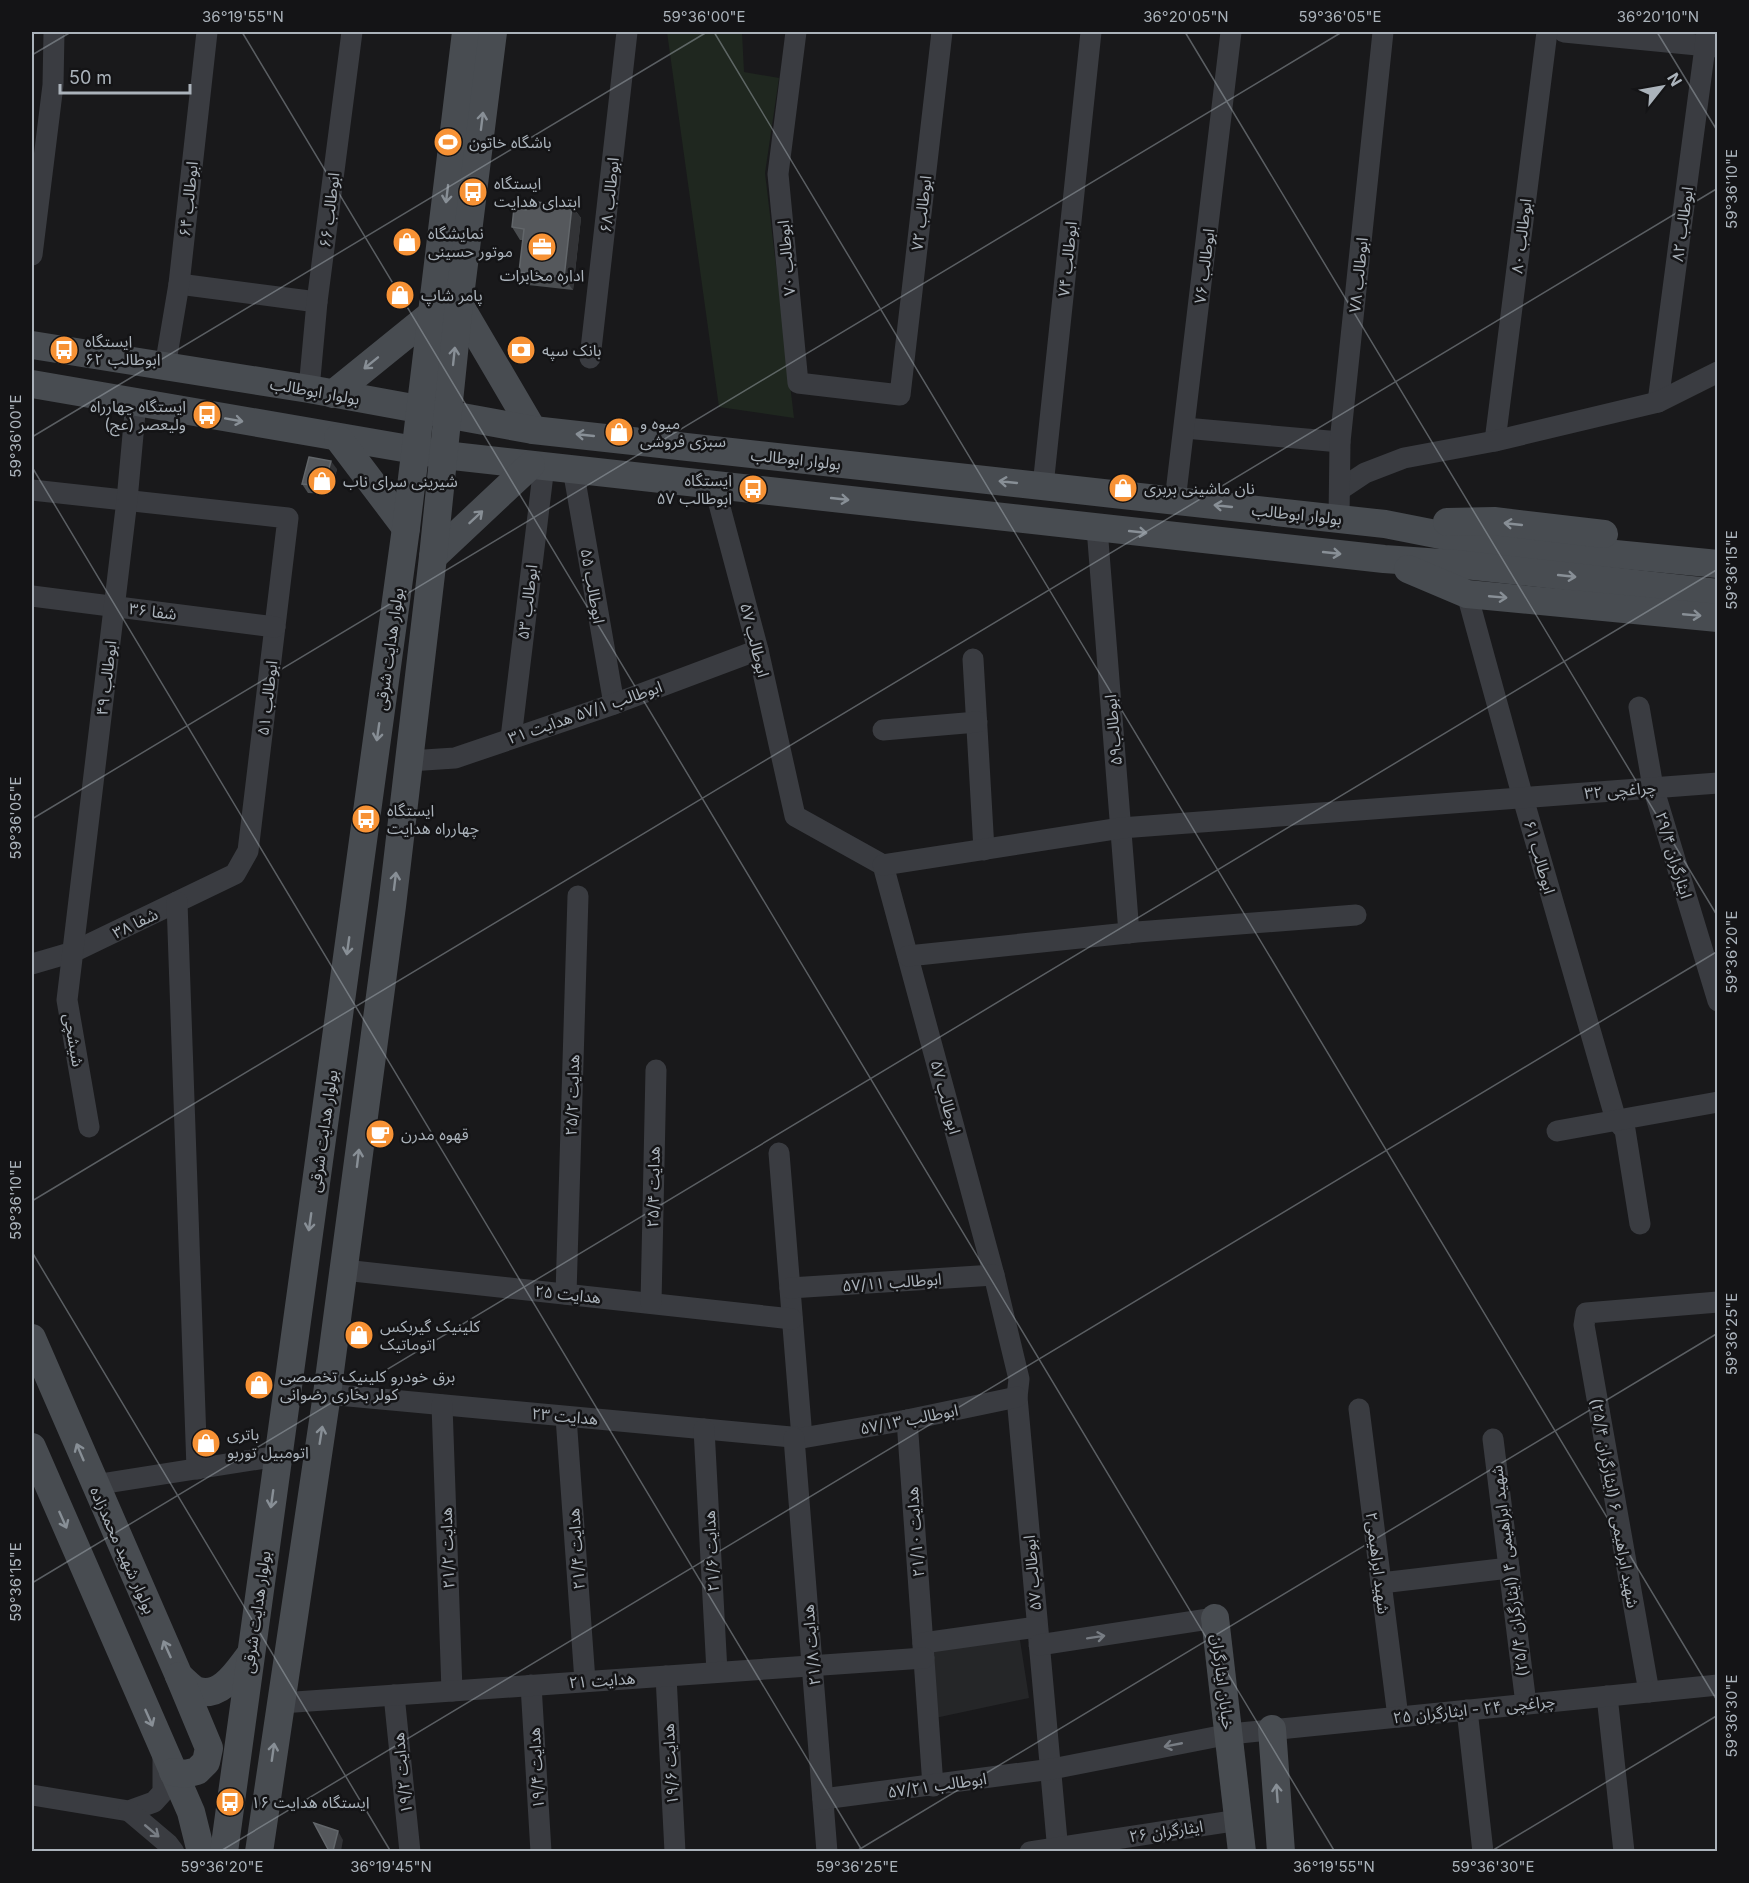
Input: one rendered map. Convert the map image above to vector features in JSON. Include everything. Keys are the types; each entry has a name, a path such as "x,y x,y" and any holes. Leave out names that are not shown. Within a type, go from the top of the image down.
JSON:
{"main road":[{"path":"434,412 446,309 466,32"},
{"path":"493,32 446,309 533,430"},
{"path":"321,391 446,309"},
{"name":"بولوار ابوطالب","path":"32,345 321,391 533,430 1385,524"},
{"path":"32,384 444,455 1097,528 1718,593"},
{"name":"بولوار هدایت شرقی","path":"224,1851 416,450 434,412"},
{"name":"بولوار هدایت شرقی","path":"259,1851 327,1394 409,761 444,455 434,412"},
{"path":"338,438 406,528"},
{"path":"433,557 538,465"},
{"path":"811,496 799,488 795,479 800,471 809,468 849,472 859,466"},
{"path":"1385,524 1494,521 1718,547"},
{"path":"1385,524 1461,539 1718,564"},
{"path":"1384,559 1467,594 1718,618"},
{"path":"353,910 390,916"},
{"name":"بولوار شهید محمدزاده","path":"32,1338 209,1748 206,1761 197,1771 185,1774 168,1760"},
{"path":"32,1447 191,1812 201,1851"},
{"name":"خیابان ایثارگران","path":"1215,1618 1242,1851"},
{"path":"179,1676 197,1691 211,1692 227,1684 250,1655"},
{"path":"1272,1730 1281,1851"},
{"path":"266,1801 272,1851"}],"street":[{"path":"32,254 53,85 54,32"},
{"name":"ابوطالب ۶۴","path":"165,367 179,284 207,32"},
{"name":"ابوطالب ۶۶","path":"321,391 317,302 352,32"},
{"name":"ابوطالب ۶۸","path":"590,358 627,32"},
{"name":"ابوطالب ۷۰","path":"795,32 778,174 798,382 900,395"},
{"name":"ابوطالب ۷۲","path":"900,395 942,32"},
{"name":"ابوطالب ۷۴","path":"1043,486 1091,32"},
{"name":"ابوطالب ۷۶","path":"1175,501 1231,32"},
{"name":"ابوطالب ۷۸","path":"1339,519 1340,442 1383,32"},
{"name":"ابوطالب ۸۰","path":"1495,441 1547,32"},
{"path":"1564,32 1710,42"},
{"name":"ابوطالب ۸۲","path":"1658,402 1710,42"},
{"path":"179,284 317,302"},
{"path":"1341,489 1365,472 1404,458 1495,441 1658,402 1718,372"},
{"name":"ابوطالب ۴۹","path":"73,952 127,500 135,402"},
{"path":"1185,428 1340,442"},
{"name":"ابوطالب ۵۳","path":"510,738 538,465"},
{"name":"ابوطالب ۵۵","path":"573,469 614,704"},
{"name":"ابوطالب ۵۷","path":"714,485 758,650 795,816 883,866 994,1275 1019,1379 1017,1398 1058,1849"},
{"path":"32,490 127,500"},
{"name":"ابوطالب ۵۱","path":"127,500 288,518 248,851 235,874"},
{"name":"ابوطالب۵۹","path":"1097,528 1129,933"},
{"name":"ابوطالب ۶۱","path":"1467,594 1616,1120 1625,1130 1640,1224"},
{"name":"شفا ۳۶","path":"32,596 275,627"},
{"name":"ابوطالب ۵۷/۱ هدایت ۳۱","path":"409,761 454,758 614,704 758,650"},
{"path":"973,659 984,850"},
{"name":"ایثارگران ۲۹/۴","path":"1639,707 1653,787 1718,1001"},
{"path":"883,730 977,722"},
{"name":"چراغچی ۳۲","path":"883,866 1121,828 1718,783"},
{"name":"شفا ۳۸","path":"32,964 73,952 235,874"},
{"name":"هدایت ۲۵/۲","path":"566,1294 578,896"},
{"path":"177,902 197,1468"},
{"path":"908,956 1129,933 1356,915"},
{"name":"شیشچی","path":"73,952 67,1000 89,1127"},
{"name":"هدایت ۲۵/۴","path":"651,1303 656,1070"},
{"path":"1557,1131 1718,1102"},
{"name":"هدایت ۲۱/۸","path":"779,1154 792,1319 812,1666 827,1851"},
{"name":"هدایت ۲۵","path":"344,1270 792,1319"},
{"name":"ابوطالب ۵۷/۱۱","path":"790,1288 994,1275"},
{"name":"شهید ابراهیمی ۶ (ایثارگران ۲۵/۴)","path":"1649,1692 1584,1325 1586,1313 1718,1302"},
{"name":"هدایت ۲۳","path":"327,1394 798,1438"},
{"name":"ابوطالب ۵۷/۱۳","path":"798,1438 907,1420 1017,1398"},
{"name":"هدایت ۲۱/۲","path":"442,1405 452,1691"},
{"name":"شهید ابراهیمی۲","path":"1359,1409 1398,1717"},
{"name":"هدایت ۲۱/۴","path":"566,1417 585,1682"},
{"name":"هدایت ۲۱/۱۰","path":"907,1420 933,1786"},
{"name":"هدایت ۲۱/۶","path":"704,1429 717,1672"},
{"name":"شهید ابراهیمی ۴ (ایثارگران ۲۵/۴)","path":"1493,1438 1526,1704"},
{"path":"94,1485 278,1456"},
{"path":"1381,1583 1509,1568"},
{"name":"خیابان ایثارگران","path":"923,1650 1215,1618"},
{"name":"هدایت ۲۱","path":"281,1703 812,1666 923,1650"},
{"name":"هدایت ۱۹/۶","path":"666,1676 675,1851"},
{"name":"هدایت ۱۹/۴","path":"531,1685 541,1851"},
{"name":"چراغچی ۲۴ - ایثارگران ۲۵","path":"1230,1734 1718,1685"},
{"name":"هدایت ۱۹/۲","path":"394,1695 410,1851"},
{"path":"1607,1696 1624,1851"},
{"path":"1467,1710 1483,1851"},
{"name":"ابوطالب ۵۷/۲۱","path":"823,1799 1052,1769 1230,1734"},
{"path":"32,1795 129,1811 154,1802 163,1792 168,1760"},
{"path":"129,1811 174,1851"},
{"name":"ایثارگران ۲۶","path":"1030,1851 1058,1849 1239,1820"}],"shaded area":[{"path":"667,32 742,32 744,72 779,78 765,173 794,418 719,407"},
{"path":"1019,1634 1029,1698 935,1718 932,1648"}],"building":[{"path":"527,201 572,206 564,278 519,272 524,229 512,227 514,208 526,210"},
{"path":"309,457 331,461 324,486 302,484"},
{"path":"314,1823 338,1831 333,1851 329,1851"}],"place":[{"name":"باشگاه خاتون","path":"448,142"},
{"name":"ایستگاه ابتدای هدایت","path":"473,192"},
{"name":"نمایشگاه موتور حسینی","path":"407,242"},
{"name":"اداره مخابرات","path":"542,247"},
{"name":"پامر شاپ","path":"400,295"},
{"name":"ایستگاه ابوطالب ۶۲","path":"64,350"},
{"name":"بانک سپه","path":"521,350"},
{"name":"ایستگاه چهارراه ولیعصر (عج)","path":"207,415"},
{"name":"میوه و سبزی فروشی","path":"619,432"},
{"name":"شیرینی سرای ناب","path":"322,481"},
{"name":"نان ماشینی بربری","path":"1123,488"},
{"name":"ایستگاه ابوطالب ۵۷","path":"753,489"},
{"name":"ایستگاه چهارراه هدایت","path":"366,819"},
{"name":"قهوه مدرن","path":"380,1134"},
{"name":"کلینیک گیربکس اتوماتیک","path":"359,1335"},
{"name":"برق خودرو کلینیک تخصصی کولر بخاری رضوانی","path":"259,1385"},
{"name":"باتری اتومبیل توربو","path":"206,1443"},
{"name":"ایستگاه هدایت ۱۶","path":"230,1802"}]}
